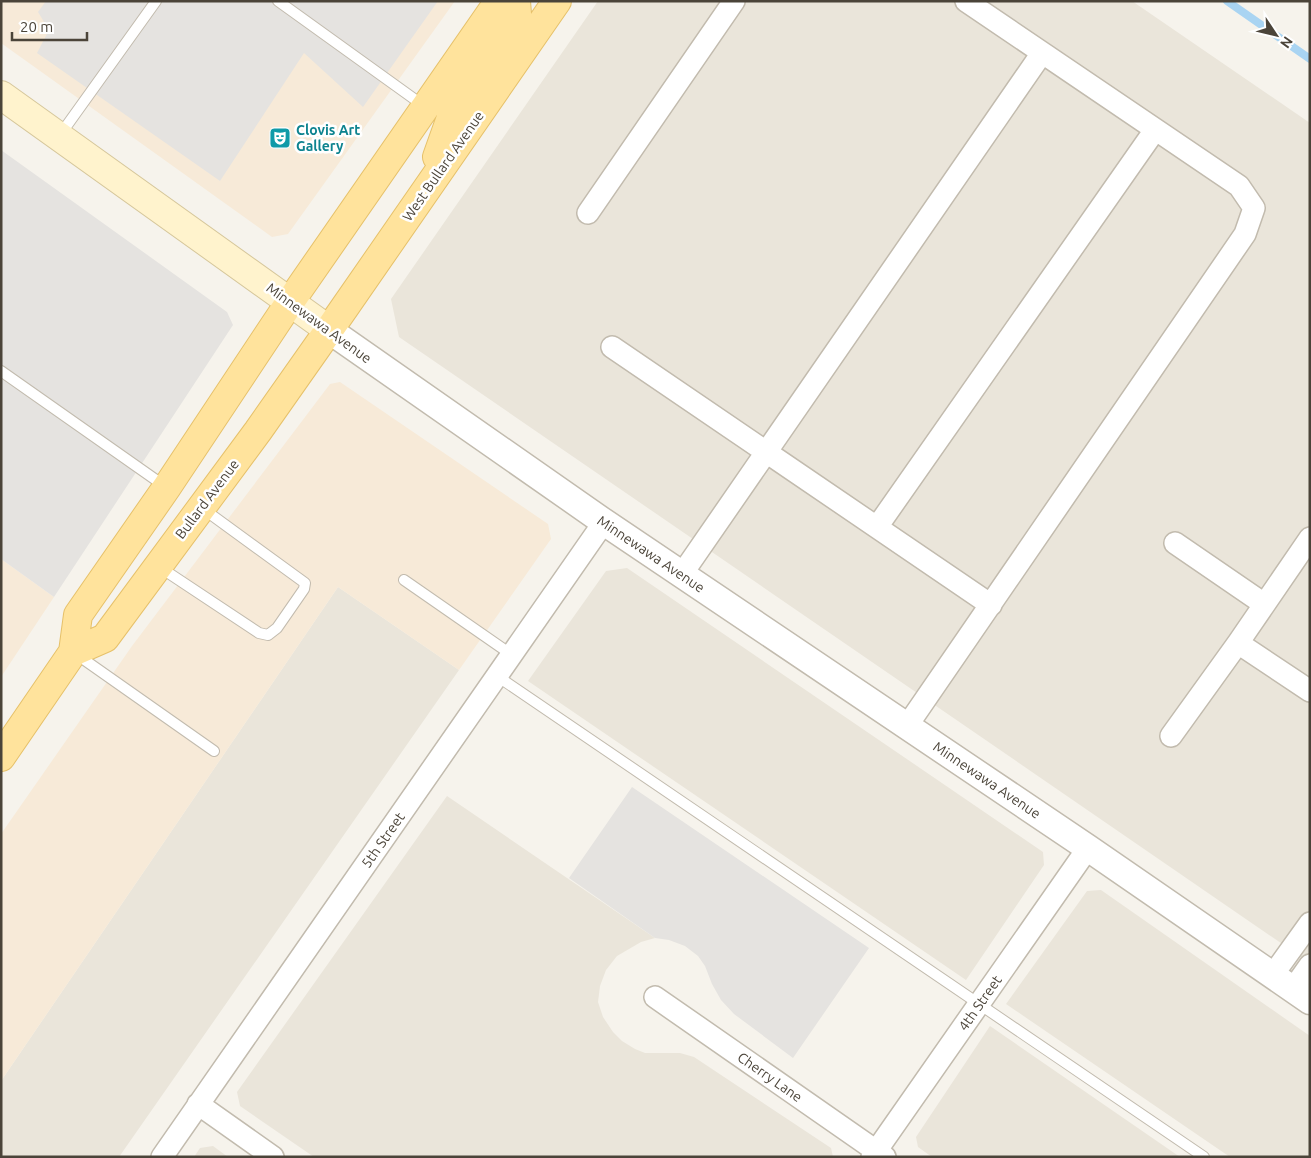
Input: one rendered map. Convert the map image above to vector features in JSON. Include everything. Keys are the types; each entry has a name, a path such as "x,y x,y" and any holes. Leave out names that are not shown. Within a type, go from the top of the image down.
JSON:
{"main road":[{"path":"1,757 73,652 78,615 167,487 290,302 499,1"},
{"path":"423,194 453,112 513,26 517,14 516,1"},
{"name":"West Bullard Avenue","path":"329,330 557,1"},
{"name":"Minnewawa Avenue","path":"1,95 329,330"},
{"name":"Bullard Avenue","path":"73,652 106,638 200,507 258,431 329,330"}],"street":[{"path":"588,213 734,1"},
{"path":"906,726 1246,234 1254,208 1239,186 966,1"},
{"path":"682,574 1042,53"},
{"path":"878,527 1155,130"},
{"name":"Minnewawa Avenue","path":"329,330 604,522 1088,848 1292,989"},
{"path":"612,347 991,605"},
{"name":"5th Street","path":"162,1157 604,522"},
{"path":"1171,736 1310,538"},
{"path":"1176,543 1264,604"},
{"path":"1238,642 1310,691"},
{"name":"4th Street","path":"878,1155 1088,848"},
{"path":"1292,989 1310,924"},
{"path":"1292,989 1310,965"},
{"name":"Cherry Lane","path":"655,997 878,1155"},
{"path":"198,1104 273,1157"}],"lane":[{"path":"60,136 156,1"},
{"path":"278,1 426,107"},
{"path":"1,371 167,487"},
{"path":"158,566 259,633 268,635 277,628 304,590 305,583 200,507"},
{"path":"404,580 512,655"},
{"path":"73,652 214,751"},
{"path":"497,676 1204,1157"}],"shaded area":[{"path":"1,1 455,1 288,234 272,237 1,43"},
{"path":"46,1 438,1 363,107 304,53 220,181 37,53 49,30 38,12"},
{"path":"598,1 1132,1 1310,123 1310,963 399,337 391,299"},
{"path":"1,150 227,312 233,325 54,597 1,559"},
{"path":"340,382 548,524 551,539 459,670 338,587 1,1081 1,834 132,646 330,384"},
{"path":"1,559 54,597 1,677"},
{"path":"627,568 1043,852 1044,865 966,980 528,681 606,571"},
{"path":"338,587 459,670 119,1157 1,1157 1,1081"},
{"path":"632,787 869,948 793,1058 734,1014 721,1000 705,966 698,956 685,946 669,940 655,938 569,878"},
{"path":"447,796 655,938 641,942 617,956 606,970 600,986 598,1002 603,1017 622,1041 645,1053 680,1053 694,1057 831,1148 833,1157 314,1157 240,1106 237,1092"},
{"path":"1101,890 1310,1036 1310,1157 1230,1157 1006,1004 1087,891"},
{"path":"990,1026 1180,1157 932,1157 918,1147 916,1137"},
{"path":"213,1146 228,1157 194,1157 200,1148"}],"waterway":[{"path":"1227,1 1310,59"}],"place":[{"name":"Clovis Art Gallery","path":"280,138"}]}
